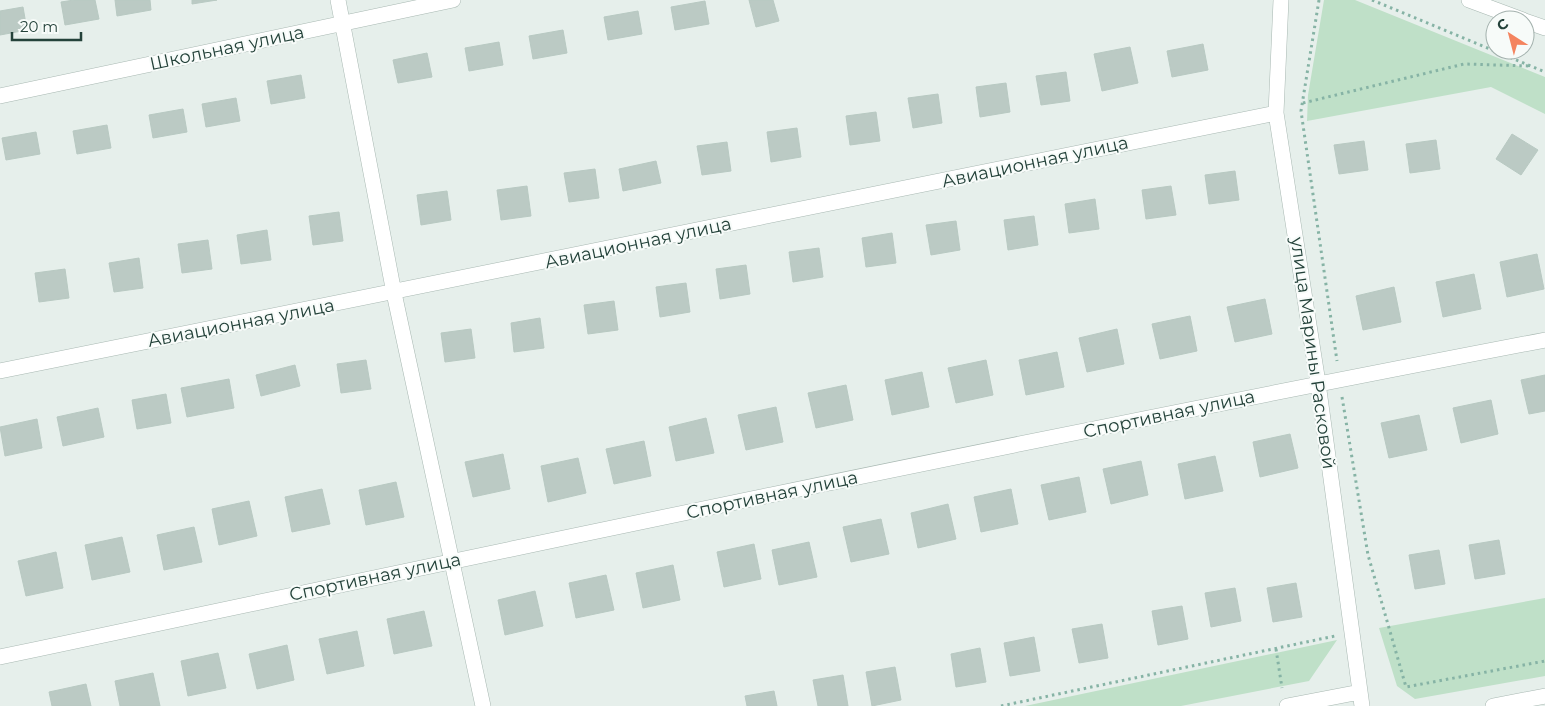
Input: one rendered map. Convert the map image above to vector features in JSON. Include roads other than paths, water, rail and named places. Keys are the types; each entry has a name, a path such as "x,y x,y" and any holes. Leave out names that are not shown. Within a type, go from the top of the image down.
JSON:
{"street":[{"path":"338,0 394,293 483,706"},
{"name":"Школьная улица","path":"0,96 453,0"},
{"name":"улица Марины Расковой","path":"1281,0 1276,113 1318,383 1361,699"},
{"path":"1469,0 1496,10"},
{"name":"Авиационная улица","path":"0,371 394,293 1276,113"},
{"name":"Спортивная улица","path":"0,657 451,561 1318,383 1545,340"},
{"path":"1494,706 1545,696"},
{"path":"1285,701 1361,699"}]}
